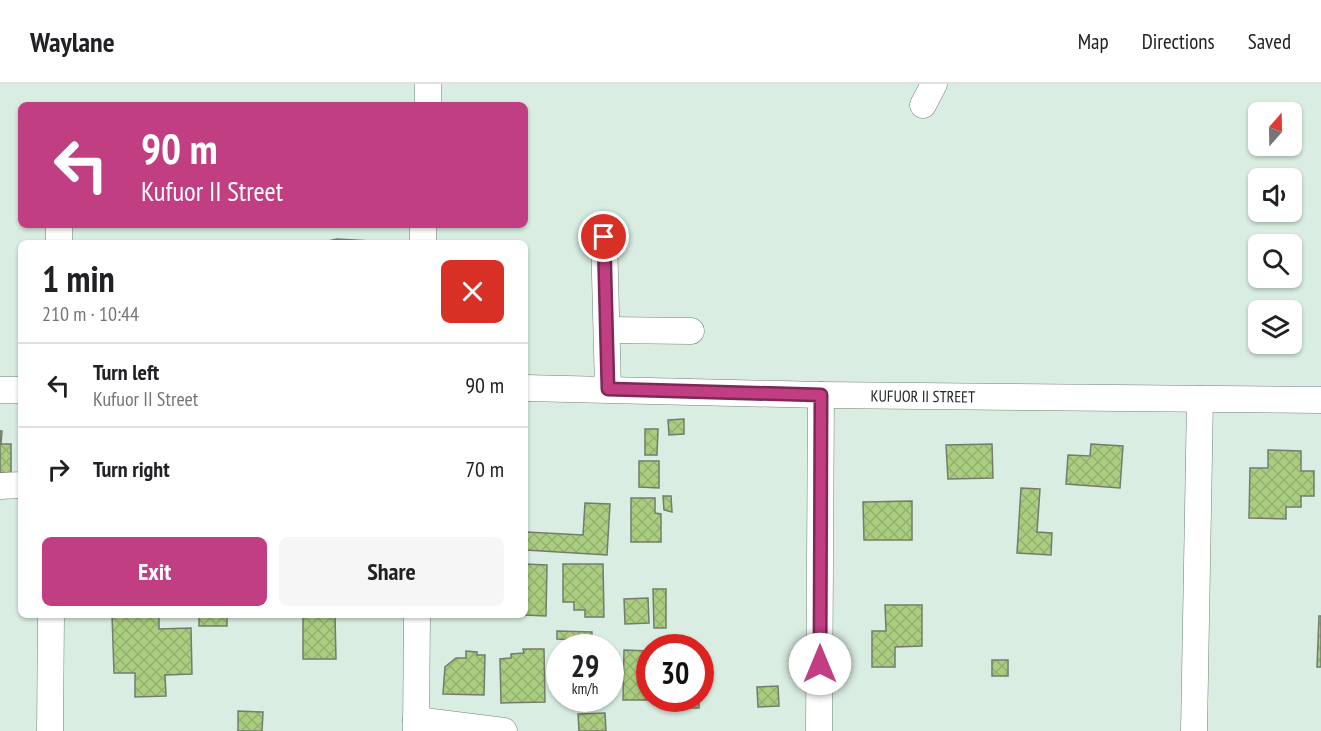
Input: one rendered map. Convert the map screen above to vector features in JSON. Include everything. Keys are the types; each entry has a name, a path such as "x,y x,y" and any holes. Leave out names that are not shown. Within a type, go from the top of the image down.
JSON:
{"street":[{"path":"428,84 428,102"},
{"path":"604,237 608,389"},
{"path":"608,330 691,331"},
{"name":"KUFUOR II STREET","path":"528,388 821,395 1321,399"},
{"path":"0,390 18,390"},
{"path":"819,731 821,395"},
{"path":"1194,731 1200,399"},
{"path":"0,486 18,485"},
{"path":"50,731 51,618"},
{"path":"417,618 416,726 504,731"}],"building":[{"path":"684,419 684,434 669,435 668,420"},
{"path":"645,429 658,429 657,455 645,455"},
{"path":"0,431 2,431 1,444 11,444 11,473 0,473"},
{"path":"992,444 993,478 948,479 946,445"},
{"path":"1091,444 1123,446 1120,488 1066,484 1068,455 1090,456"},
{"path":"1268,450 1301,451 1301,471 1314,471 1314,496 1301,496 1301,507 1286,507 1286,519 1249,518 1250,468 1268,468"},
{"path":"639,461 659,461 659,488 639,487"},
{"path":"1021,488 1040,489 1037,532 1052,533 1051,555 1017,553"},
{"path":"663,496 671,496 672,512 664,510"},
{"path":"631,498 655,498 655,513 661,514 661,542 631,542"},
{"path":"912,501 912,540 864,540 863,502"},
{"path":"585,503 610,504 607,555 528,550 528,532 583,535"},
{"path":"528,564 547,565 546,616 528,615"},
{"path":"563,564 603,564 604,617 585,617 585,610 574,610 574,602 563,602"},
{"path":"653,589 666,589 666,628 654,628"},
{"path":"648,598 649,623 625,624 624,599"},
{"path":"885,605 922,605 922,646 895,647 895,667 872,667 872,631 886,631"},
{"path":"1319,616 1321,616 1321,667 1317,667"},
{"path":"112,618 159,618 159,629 191,628 192,674 165,675 166,696 135,697 135,673 114,673"},
{"path":"199,618 227,618 227,626 199,626"},
{"path":"303,618 335,618 336,659 303,659"},
{"path":"557,631 592,632 592,634 557,634"},
{"path":"523,649 544,649 545,702 501,703 500,659 511,658 511,654 524,653"},
{"path":"624,650 636,650 636,700 624,700"},
{"path":"466,651 485,655 484,695 443,694 445,667 456,658 466,658"},
{"path":"992,660 1008,660 1008,676 992,676"},
{"path":"778,686 779,706 758,707 757,687"},
{"path":"238,711 263,712 262,731 238,731"},
{"path":"605,713 606,731 579,731 578,714"}],"route":[{"path":"604,237 608,389 821,395 820,664"}]}
